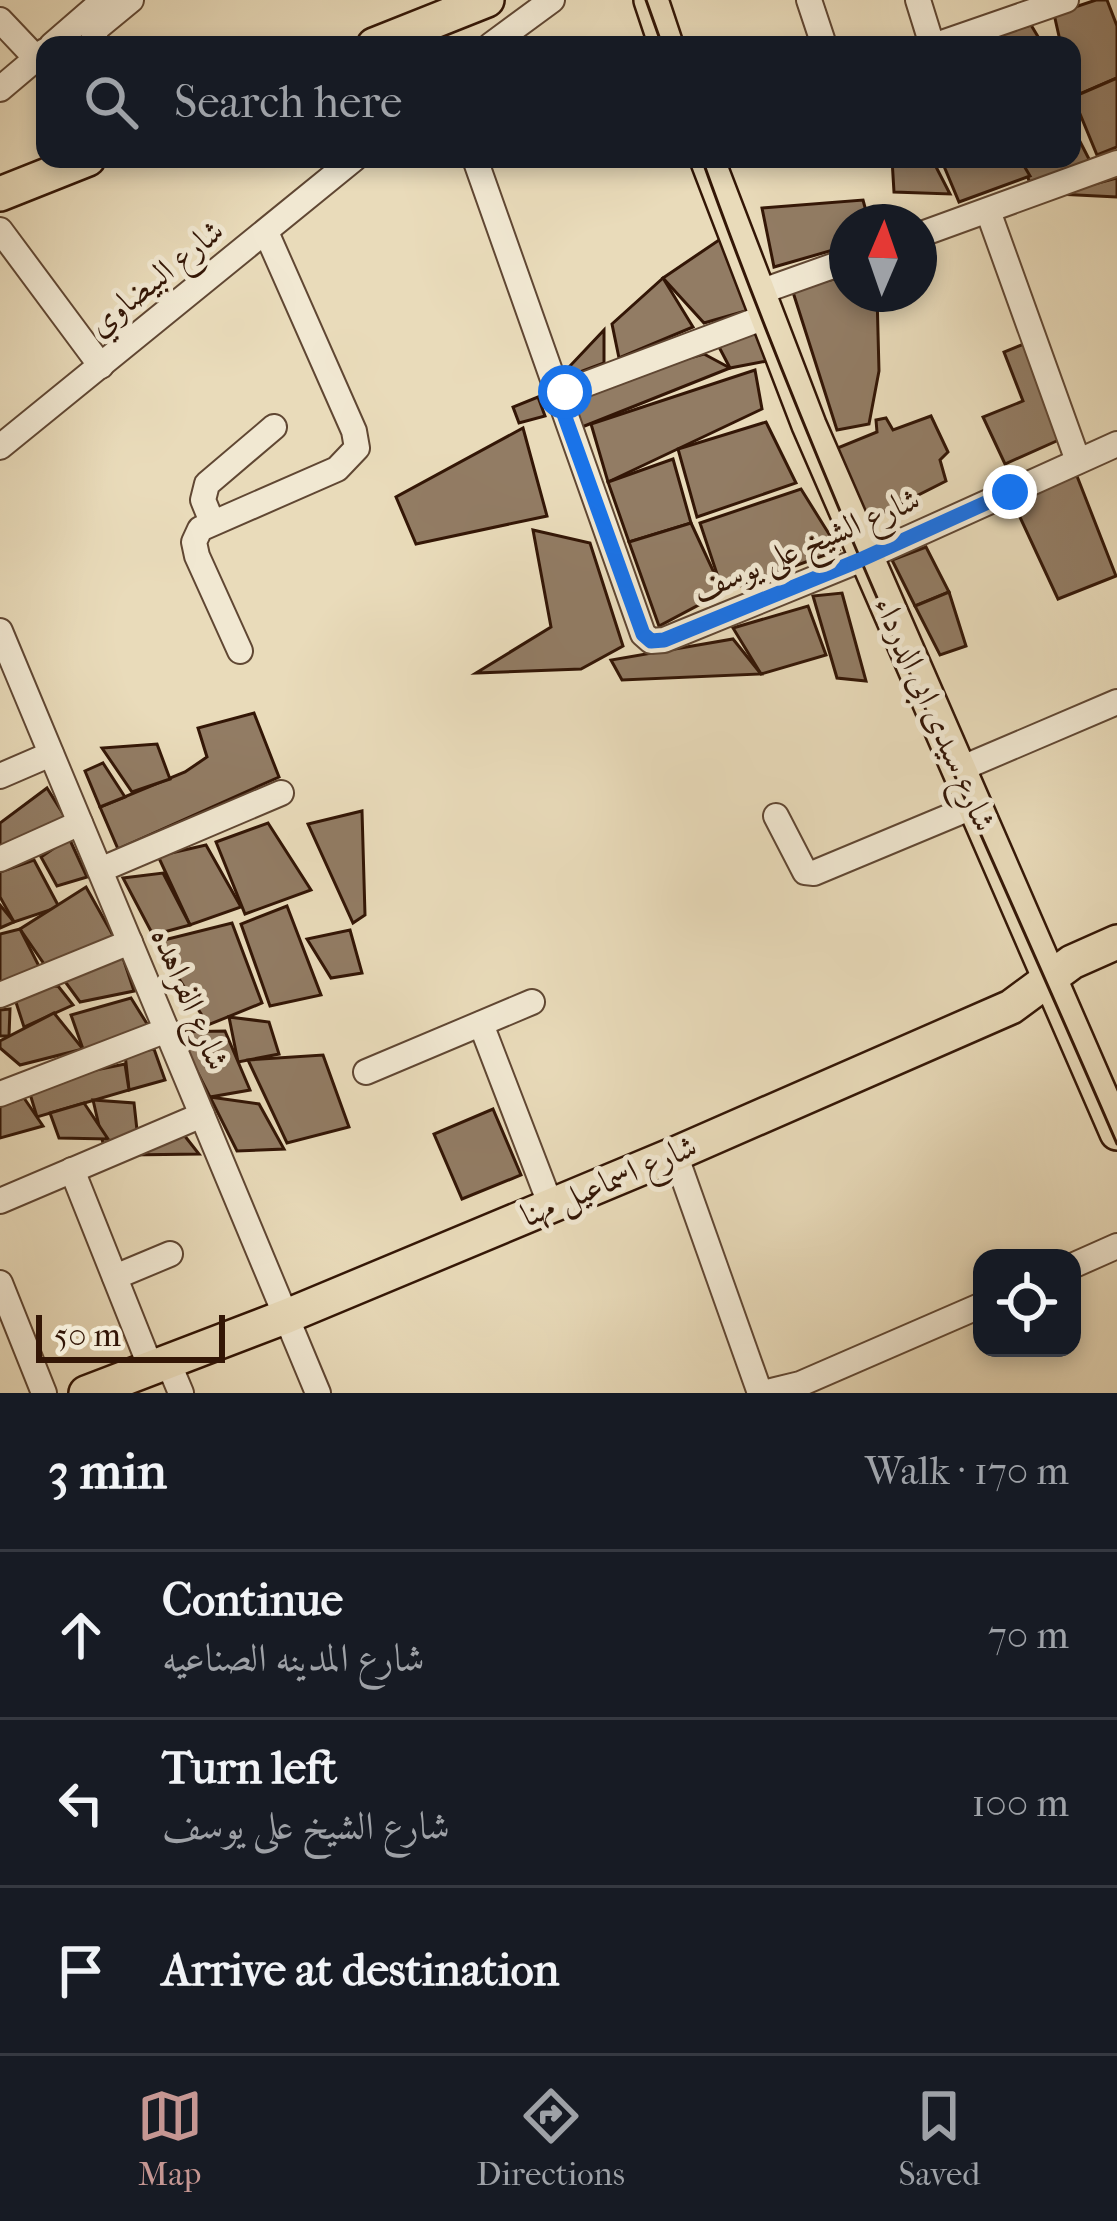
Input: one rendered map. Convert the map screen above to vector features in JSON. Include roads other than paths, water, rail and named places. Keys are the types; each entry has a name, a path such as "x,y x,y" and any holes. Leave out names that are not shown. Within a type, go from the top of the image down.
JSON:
{"main road":[{"path":"397,36 487,0"},
{"path":"651,0 664,36"},
{"path":"0,194 65,168"},
{"name":"شارع سيدى ابى الدرداء","path":"709,168 865,558 1117,1133"},
{"name":"شارع اسماعيل مهنا","path":"91,1392 167,1374 287,1316 1011,1007 1072,962 1117,942"}],"street":[{"path":"62,36 104,0"},
{"path":"94,36 97,28 131,0"},
{"path":"497,0 518,23"},
{"path":"502,36 552,0"},
{"path":"809,0 821,36"},
{"path":"918,0 931,36"},
{"path":"957,36 1040,4 1066,0"},
{"path":"0,20 36,45"},
{"path":"0,89 36,58"},
{"path":"937,229 1117,163"},
{"name":"شارع البيضاوي","path":"0,447 342,168"},
{"path":"478,168 557,395 829,270"},
{"path":"988,211 1078,461"},
{"path":"0,230 100,366"},
{"path":"240,651 194,542 200,529 338,469 357,448 354,430 266,232"},
{"name":"شارع الشيخ على يوسف","path":"557,395 643,634 651,641 664,640 865,558 1117,443"},
{"path":"212,522 203,500 207,484 274,427"},
{"name":"شارع الفراهده","path":"0,631 11,689 51,754 318,1393"},
{"path":"960,769 1114,711"},
{"path":"0,776 51,754"},
{"path":"100,870 281,793"},
{"path":"776,816 805,872 814,873 977,805"},
{"path":"0,859 80,824"},
{"path":"0,995 130,943"},
{"path":"366,1072 532,1002"},
{"path":"481,1024 551,1206"},
{"path":"0,1094 167,1030"},
{"path":"0,1201 202,1115"},
{"path":"675,1154 762,1393 800,1384 973,1309"},
{"path":"72,1171 115,1277 167,1374"},
{"path":"1081,1262 1117,1246"},
{"path":"115,1277 170,1254"},
{"path":"0,1283 44,1393"}],"tram line":[{"path":"646,0 659,36"},
{"path":"705,168 849,532 1117,1144"}]}
